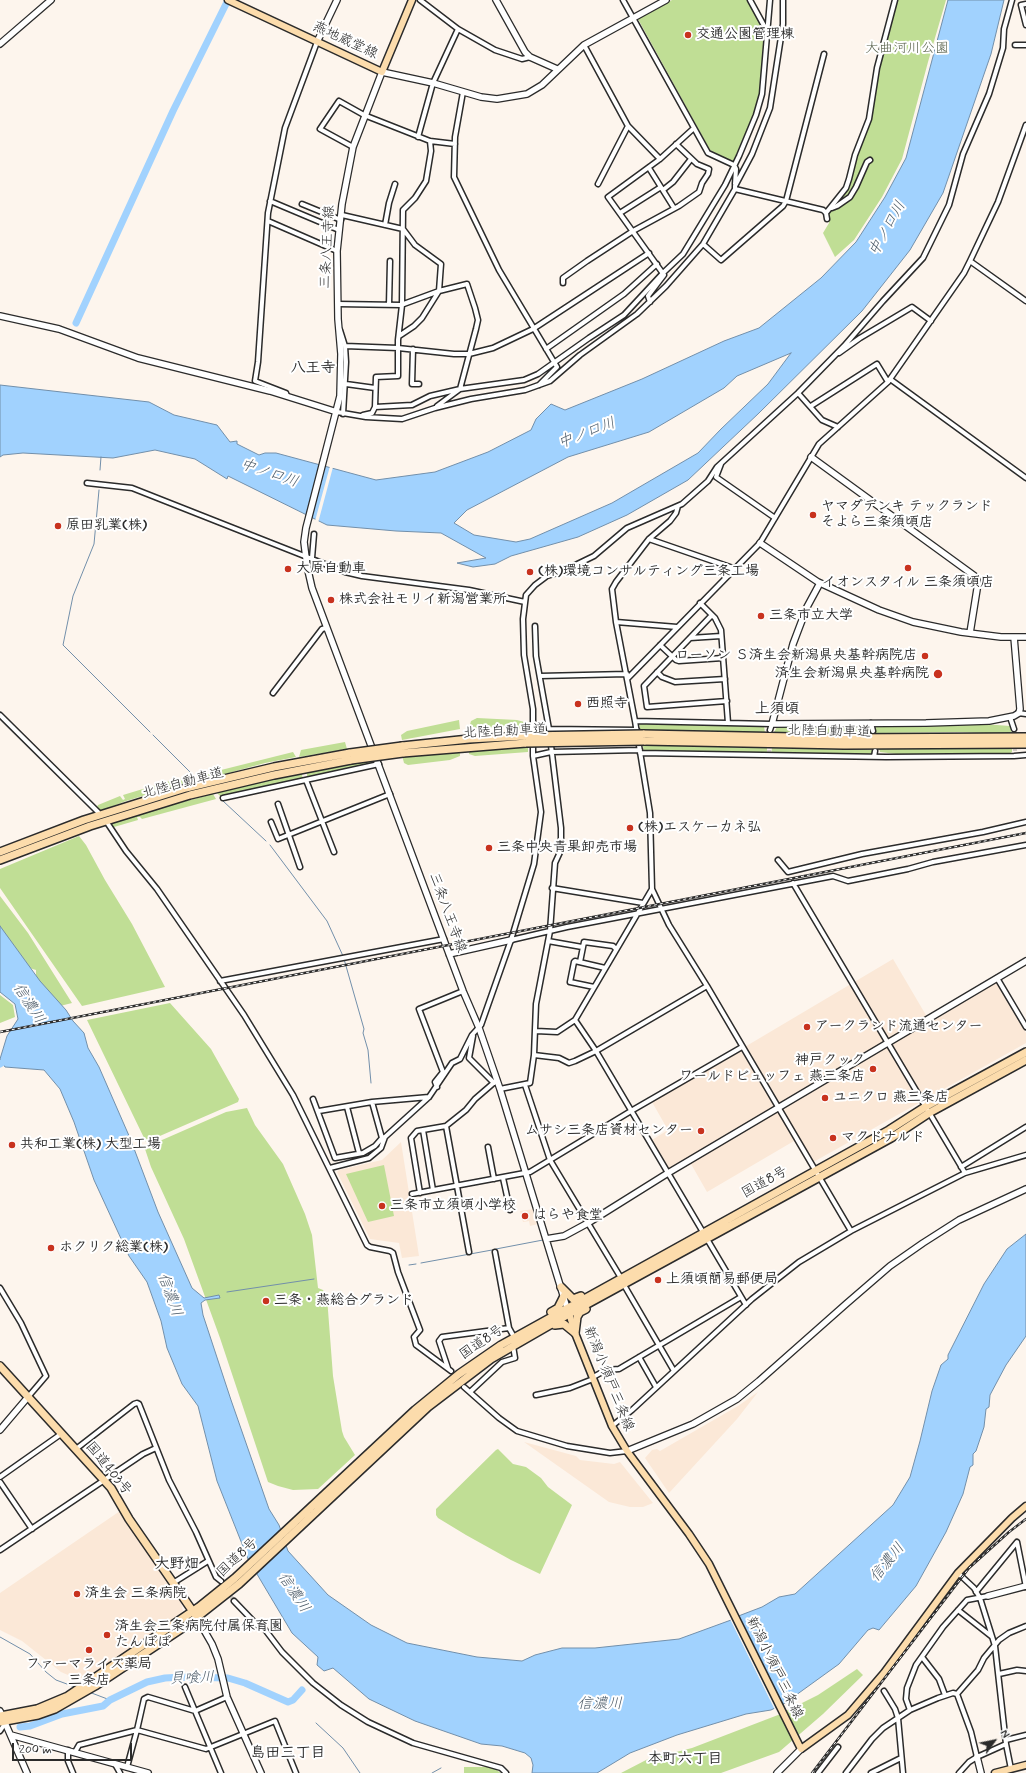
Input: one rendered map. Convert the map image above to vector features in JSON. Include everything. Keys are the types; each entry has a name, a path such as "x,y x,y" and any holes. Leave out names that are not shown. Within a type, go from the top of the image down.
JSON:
{"highway":[{"name":"北陸自動車道","path":"526,739 640,732 844,738 1026,737"},
{"name":"北陸自動車道","path":"0,852 84,820 146,799 232,776 476,738 844,745 1026,744"},
{"name":"北陸自動車道","path":"0,860 90,826 148,807 219,787 313,767 350,757"},
{"name":"国道8号","path":"442,1391 606,1286 622,1281 707,1240 891,1138 927,1110 1026,1052"},
{"name":"国道8号","path":"2,1717 37,1709 70,1697 93,1684 195,1615 237,1581 398,1426 442,1391 464,1370 514,1337 538,1324 601,1297 622,1281 703,1233 815,1170 927,1110 1026,1060"},
{"path":"561,1287 568,1295 575,1299 593,1290 606,1286"},
{"path":"538,1324 541,1319 558,1308 564,1296"},
{"path":"575,1333 576,1321 580,1312 597,1303 601,1297"},
{"path":"533,1334 540,1334 561,1323 566,1325 575,1333"},
{"name":"国道403号","path":"0,1366 105,1481 195,1615"}],"main road":[{"name":"燕地蔵堂線","path":"228,0 382,72 412,0"},
{"name":"新潟小須戸三条線","path":"568,1311 575,1333 612,1426 627,1451 689,1534 708,1564 800,1747"},
{"path":"800,1747 848,1715 884,1673 958,1573 1012,1518 1026,1506"},
{"path":"995,1773 1026,1765"}],"street":[{"path":"0,44 51,0"},
{"path":"288,397 286,393 255,381 258,362 270,201 285,128 317,42 338,0"},
{"path":"420,0 458,29 496,50 522,59 530,57"},
{"path":"496,0 525,52 530,57 557,69"},
{"path":"623,0 708,153 734,165 737,172 735,188"},
{"path":"382,72 433,83 481,97 497,99 527,94 542,85 557,69 584,45 666,0"},
{"path":"750,0 768,33"},
{"path":"375,407 412,405 430,396 460,389 524,380 538,374 624,315 690,245 725,185 756,116 762,94 770,0"},
{"path":"0,315 11,320 42,324 59,329 138,358 189,369 343,414 402,419 471,399 525,390 538,386 556,377 580,355 637,314 666,286 703,244 735,188 752,154 770,108 783,24 783,0"},
{"path":"826,213 846,188 855,155 869,119 877,68 895,0"},
{"path":"313,1099 335,1158 359,1153 375,1146 430,1097 452,1063 460,1059 472,1035 479,1028 511,940 534,864 541,812 534,756 533,709 524,655 523,619 526,595 535,585 547,576 561,572 594,556 627,528 678,506 708,481 722,462 798,393 834,356 923,258 949,205 963,154 989,94 1003,48 1004,29 1012,0"},
{"path":"1026,4 1021,5 1026,25"},
{"path":"418,137 433,83 458,29"},
{"path":"584,45 628,126 660,159"},
{"path":"1015,45 1026,45"},
{"path":"703,244 720,260 783,206 786,201 824,54"},
{"name":"三条八王寺線","path":"382,72 364,115 353,147 342,204 337,251 338,326 341,354 340,396 333,428 306,528 304,542 305,556 312,588 326,628 379,764 463,991 479,1028 495,1082 500,1089 568,1311"},
{"path":"463,92 455,144 454,178 499,270 557,367 538,386"},
{"path":"353,147 320,129 339,101 364,115 418,137 430,141 455,144"},
{"path":"540,676 627,677 677,628 733,568 760,543 819,444 889,380 931,321 970,261 998,202 1026,125"},
{"path":"598,184 628,126"},
{"path":"650,302 648,296 662,280 664,275 608,197 649,168 694,128"},
{"path":"362,416 372,413 375,407 376,377 398,376 398,348 402,305 403,210 415,198 426,181 430,163 430,141"},
{"path":"563,283 563,278 633,231 696,195 708,174 709,169 697,164 676,144"},
{"path":"620,213 673,182 691,159"},
{"path":"831,208 837,206 850,197 867,162 870,160"},
{"path":"649,168 674,208"},
{"path":"385,225 395,184"},
{"path":"735,188 822,210 826,213 827,219"},
{"path":"270,201 339,230"},
{"path":"302,204 341,217 403,229 415,245 441,264 439,291 422,318 414,326 399,336"},
{"path":"268,221 337,251"},
{"path":"345,346 398,348 454,354 470,354 507,343 533,329 649,253"},
{"path":"388,306 390,261"},
{"path":"970,261 1026,302"},
{"path":"546,350 624,294 657,264"},
{"path":"338,304 388,306 402,305 439,291 467,284 474,300 478,320 470,354 460,389 436,408"},
{"path":"834,356 860,338 912,307 931,321"},
{"path":"338,326 345,346 346,384 342,407 343,414"},
{"path":"413,349 412,384 419,384"},
{"path":"811,406 877,364 889,380 1026,478"},
{"path":"346,384 375,388"},
{"path":"798,393 822,420 838,427"},
{"path":"811,457 976,577 978,583 970,633"},
{"path":"722,462 716,477 775,518"},
{"path":"87,482 132,488 345,572 362,576 469,590 525,602"},
{"path":"678,506 676,513 670,521 649,539 612,589 616,622 635,721 640,732 640,751 650,813 652,889 669,925 851,1231"},
{"path":"312,558 314,534"},
{"path":"649,539 733,568"},
{"path":"760,543 820,583 858,602 896,616 942,629 970,633 1026,637"},
{"path":"770,730 793,644 807,607 820,583"},
{"path":"700,604 718,622 721,636 728,723"},
{"path":"712,615 644,686 647,707 727,701"},
{"path":"616,622 677,628"},
{"path":"500,1089 530,1083 536,1032 536,1004 550,931 555,863 561,850 561,836 549,729 536,656 535,626"},
{"path":"273,693 322,629 326,628"},
{"path":"689,638 721,636"},
{"path":"1014,637 1020,709 1018,713"},
{"path":"660,645 679,661 723,658"},
{"path":"657,672 662,677 675,682 725,679"},
{"path":"635,721 772,724 989,721 1010,717 1018,713 1026,714"},
{"path":"0,715 98,812"},
{"path":"1010,717 1014,729"},
{"path":"871,723 872,731"},
{"path":"549,729 640,732"},
{"path":"874,757 875,750"},
{"path":"534,756 551,752 640,751 874,757 1026,755"},
{"path":"223,798 379,764"},
{"path":"306,780 334,852"},
{"path":"270,822 278,840 390,794"},
{"path":"278,804 300,867"},
{"path":"778,860 788,872 862,854 983,832 1026,822"},
{"path":"108,824 126,851 157,889 244,1015 293,1095 367,1245 393,1253 398,1272 420,1330 414,1337 416,1345 449,1370 438,1341 442,1337 509,1328"},
{"path":"449,954 636,913 793,883 833,876 848,881 908,869 933,862 1026,845"},
{"path":"793,883 965,1173"},
{"path":"552,888 643,903"},
{"path":"536,1032 557,1032 575,1020 636,913 652,889"},
{"path":"220,981 444,939"},
{"path":"548,941 582,947"},
{"path":"580,962 583,943 586,941 613,946 616,949"},
{"path":"546,1239 564,1236 588,1223 668,1173 1026,961"},
{"path":"594,987 570,982 574,962 605,968"},
{"path":"997,978 1026,1027"},
{"path":"534,1055 559,1058 569,1063 596,1052 706,986"},
{"path":"437,1087 435,1082 443,1072 419,1009 463,991"},
{"path":"575,1020 596,1052 746,1305"},
{"path":"420,1193 411,1138 414,1133 446,1126 466,1110 475,1099 495,1082 469,1058 473,1038 472,1035"},
{"path":"412,1194 526,1174 742,1047"},
{"path":"525,1085 550,1160 674,1371"},
{"path":"318,1111 372,1102 430,1097"},
{"path":"330,1168 369,1158 381,1148 384,1138 372,1102"},
{"path":"347,1106 359,1153"},
{"path":"446,1126 469,1252"},
{"path":"961,1167 1026,1127"},
{"path":"423,1130 433,1190"},
{"path":"488,1147 494,1180"},
{"path":"612,1426 632,1410 772,1282 799,1262 851,1231 965,1173 1026,1155"},
{"path":"504,1178 510,1210"},
{"path":"464,1387 499,1418 517,1431 567,1446 610,1453 627,1451 694,1424 737,1399 890,1266 959,1220 1026,1189"},
{"path":"495,1252 509,1328 514,1337"},
{"path":"0,1288 21,1323 46,1376 0,1430"},
{"path":"536,1394 570,1388 593,1379 595,1376 606,1370 619,1369 741,1297"},
{"path":"470,1392 502,1362 515,1358 513,1346"},
{"path":"639,1357 656,1387"},
{"path":"76,1449 137,1403 139,1404 169,1480 196,1532 216,1577 221,1581"},
{"path":"0,1477 61,1434"},
{"path":"0,1550 105,1481 143,1454 156,1448"},
{"path":"0,1482 32,1529"},
{"path":"910,1710 906,1700 907,1688 912,1673 943,1628 958,1610 968,1600 1026,1586 1017,1542 976,1592"},
{"path":"173,1583 208,1561"},
{"path":"958,1573 980,1598 995,1646 1006,1742 1011,1769"},
{"path":"234,1601 257,1625 263,1627 282,1652 313,1683 340,1705 368,1722 413,1743 501,1768 506,1773"},
{"path":"958,1610 992,1636"},
{"path":"195,1615 212,1644 227,1697 261,1773"},
{"path":"846,1773 872,1739 910,1710 945,1695 957,1694 978,1670 984,1658 999,1640 1009,1633 1026,1626"},
{"path":"922,1657 939,1679 945,1695"},
{"path":"999,1674 1017,1670 1026,1671"},
{"path":"185,1687 222,1773"},
{"path":"884,1691 892,1703 898,1718 901,1758 904,1773"},
{"path":"957,1694 971,1732 981,1773"},
{"path":"127,1767 138,1730 144,1699 148,1697 195,1710 227,1697"},
{"path":"0,1731 2,1717"},
{"path":"2,1717 26,1773"},
{"path":"75,1752 79,1745 138,1730 206,1749 275,1722 296,1773"},
{"path":"11,1735 148,1773"},
{"path":"959,1773 969,1762 977,1757 1006,1742 1026,1735"},
{"path":"777,1773 800,1747"},
{"path":"818,1773 838,1747"},
{"path":"68,1750 68,1761 73,1773"},
{"path":"870,1773 901,1758"},
{"path":"115,1764 120,1773"}],"shaded area":[{"path":"893,959 930,1022 996,982 1026,1033 1026,1043 808,1165 794,1141 707,1192 691,1164 672,1175 652,1140 668,1130 652,1102"},
{"name":"三条市立須頃小学校","path":"401,1142 419,1256 402,1258 399,1243 370,1239 337,1172 339,1170 382,1160"},
{"path":"534,1209 538,1224 530,1226 529,1221 523,1222 520,1211"},
{"path":"758,1392 737,1419 669,1493 645,1458 652,1450 657,1449 660,1451 738,1406"},
{"path":"524,1442 576,1456 580,1460 614,1464 620,1462 653,1503 643,1507 630,1507 609,1502"},
{"path":"120,1511 181,1603 183,1611 178,1617 82,1681 61,1672 22,1641 0,1630 0,1593"}],"green space":[{"path":"672,0 747,0 767,33 761,89 754,113 733,162 710,150 638,19"},
{"name":"大曲河川公園","path":"897,0 946,0 902,159 882,197 854,240 835,257 823,233 829,223 829,211 839,202 849,187 860,146 869,124 885,43 892,23"},
{"path":"477,718 517,720 528,723 528,729 499,727 469,728 471,721"},
{"path":"459,720 460,729 402,740 401,735 407,731"},
{"path":"639,723 764,726 765,733 647,731 640,730"},
{"path":"970,723 1010,726 1012,734 959,732 876,733 875,727"},
{"path":"777,727 867,727 871,734 773,734"},
{"path":"345,742 347,749 299,757 301,750"},
{"path":"528,746 528,752 475,756 469,754 469,750"},
{"path":"643,746 767,748 767,752 644,752"},
{"path":"772,748 872,750 872,754 870,756 771,754"},
{"path":"879,748 1012,748 1012,752 1009,754 904,755 880,752"},
{"path":"460,750 460,756 450,760 408,765 404,763 402,755"},
{"path":"293,752 296,757 265,763 203,780 201,775"},
{"path":"373,760 374,762 371,764 307,778 307,771"},
{"path":"301,772 303,778 302,780 221,797 215,791"},
{"path":"192,776 196,780 126,801 100,811 97,807 98,805 120,796 123,800 125,799 123,795"},
{"path":"213,794 216,799 142,819 137,817 138,820 114,827 111,823 152,810"},
{"path":"79,836 86,845 132,924 165,987 82,1006 0,888 0,869"},
{"path":"0,896 28,933 72,1003 60,1006 36,981 36,970 26,967 0,934"},
{"path":"0,995 13,1005 15,1017 0,1023"},
{"path":"170,1003 211,1049 239,1099 238,1102 146,1142 87,1020"},
{"name":"三条・燕総合グランド","path":"247,1108 255,1125 283,1164 305,1214 312,1235 318,1288 323,1290 327,1297 333,1376 342,1431 355,1455 318,1489 293,1490 268,1482 220,1338 184,1239 151,1167 145,1149 146,1147 226,1112"},
{"path":"384,1165 394,1216 368,1222 346,1174"},
{"path":"498,1449 513,1464 526,1467 541,1478 548,1487 572,1505 540,1574 466,1535 438,1518 436,1515 436,1509"},
{"path":"857,1669 863,1675 823,1714 779,1752 721,1773 621,1773 648,1759 692,1748 778,1715 818,1695"},
{"path":"464,1767 492,1767 501,1773 464,1773"}],"water":[{"name":"中ノ口川","path":"948,0 1004,0 991,54 943,193 910,250 862,311 759,413 688,480 627,515 578,537 511,556 495,564 473,567 457,563 486,558 441,533 327,525 228,476 227,479 195,459 155,450 113,458 23,453 3,455 0,457 0,385 149,402 174,415 217,425 230,442 237,441 237,444 259,455 265,453 276,453 376,480 435,472 488,452 531,430 536,419 551,404 565,410 642,379 724,341 759,328 821,278 856,242 885,197 906,158","holes":["791,353 768,384 698,453 612,503 530,539 516,542 474,535 454,523 467,510 568,457 649,432 724,388 737,376"]},
{"name":"信濃川","path":"0,926 40,981 84,1033 88,1048 99,1067 130,1138 158,1212 192,1288 204,1298 219,1295 220,1298 205,1300 201,1303 203,1315 269,1509 279,1525 288,1551 328,1595 371,1625 407,1643 477,1657 522,1661 535,1655 562,1648 595,1648 679,1639 762,1607 779,1597 795,1594 893,1505 910,1477 932,1391 941,1365 948,1359 948,1355 984,1284 1007,1249 1026,1234 1026,1336 1006,1365 990,1395 989,1407 986,1409 984,1427 976,1451 973,1454 973,1465 970,1467 963,1494 946,1532 916,1586 879,1630 873,1628 868,1630 839,1664 785,1703 771,1710 746,1714 677,1735 630,1753 597,1773 532,1773 533,1765 531,1758 525,1753 502,1746 481,1744 415,1721 369,1699 333,1668 324,1671 317,1665 318,1657 292,1633 248,1559 217,1481 198,1406 182,1384 167,1348 161,1321 147,1282 129,1256 94,1180 74,1122 60,1089 44,1070 5,1067 0,1059 7,1036 18,1019 15,1004 0,992"}],"pier":[{"path":"330,466 333,467 318,523 315,521"},
{"path":"731,1618 776,1709 775,1710 730,1619"}],"waterway":[{"path":"76,323 173,111 228,0"},
{"path":"100,470 101,457"},
{"path":"99,490 94,544 73,596 63,645 150,732"},
{"path":"153,735 190,772"},
{"path":"223,801 266,841"},
{"path":"270,845 327,921 343,956"},
{"path":"344,959 364,1029 363,1033 368,1050 371,1083"},
{"name":"貝喰川","path":"0,1064 10,1058"},
{"path":"496,1249 543,1240"},
{"path":"421,1263 492,1250"},
{"path":"409,1265 416,1264"},
{"path":"227,1292 314,1279"},
{"name":"貝喰川","path":"0,1637 30,1654 46,1672 56,1680 75,1687"},
{"name":"貝喰川","path":"20,1727 30,1726 62,1714 103,1706 110,1700 147,1682 165,1678 228,1678 245,1683 288,1702 293,1700 302,1690"},
{"name":"貝喰川","path":"89,1692 110,1700"},
{"path":"316,1723 343,1748 360,1773"},
{"path":"432,1773 441,1768"}],"tunnel":[{"path":"1014,729 1015,751"},
{"path":"769,754 770,730"},
{"path":"221,1581 234,1601"}],"railway":[{"path":"0,1032 1026,833"},
{"path":"812,1773 969,1568 1009,1532 1026,1519"}],"place":[{"name":"交通公園管理棟","path":"688,35"},
{"name":"ヤマダデンキ テックランド そよら三条須頃店","path":"813,515"},
{"name":"原田乳業(株)","path":"58,526"},
{"name":"イオンスタイル 三条須頃店","path":"908,568"},
{"name":"大原自動車","path":"288,569"},
{"name":"(株)環境コンサルティング三条工場","path":"530,572"},
{"name":"株式会社モリイ新潟営業所","path":"331,600"},
{"name":"三条市立大学","path":"761,616"},
{"name":"ローソン Ｓ済生会新潟県央基幹病院店","path":"925,656"},
{"name":"済生会新潟県央基幹病院","path":"938,674"},
{"name":"西照寺","path":"578,704"},
{"name":"(株)エスケーカネ弘","path":"630,828"},
{"name":"三条中央青果卸売市場","path":"489,848"},
{"name":"アークランド流通センター","path":"807,1027"},
{"name":"神戸クック ワールドビュッフェ 燕三条店","path":"873,1069"},
{"name":"ユニクロ 燕三条店","path":"825,1098"},
{"name":"ムサシ三条店資材センター","path":"701,1131"},
{"name":"マクドナルド","path":"833,1138"},
{"name":"共和工業(株) 大型工場","path":"12,1145"},
{"name":"三条市立須頃小学校","path":"382,1206"},
{"name":"はらや食堂","path":"525,1216"},
{"name":"ホクリク総業(株)","path":"51,1248"},
{"name":"上須頃簡易郵便局","path":"658,1280"},
{"name":"三条・燕総合グランド","path":"266,1301"},
{"name":"済生会 三条病院","path":"77,1594"},
{"name":"済生会三条病院付属保育園 たんぽぽ","path":"107,1635"},
{"name":"ファーマライズ薬局 三条店","path":"89,1650"}],"district":[{"name":"八王寺","path":"313,369"},
{"name":"上須頃","path":"777,710"},
{"name":"大野畑","path":"177,1565"},
{"name":"島田三丁目","path":"288,1754"},
{"name":"本町六丁目","path":"685,1760"}]}
